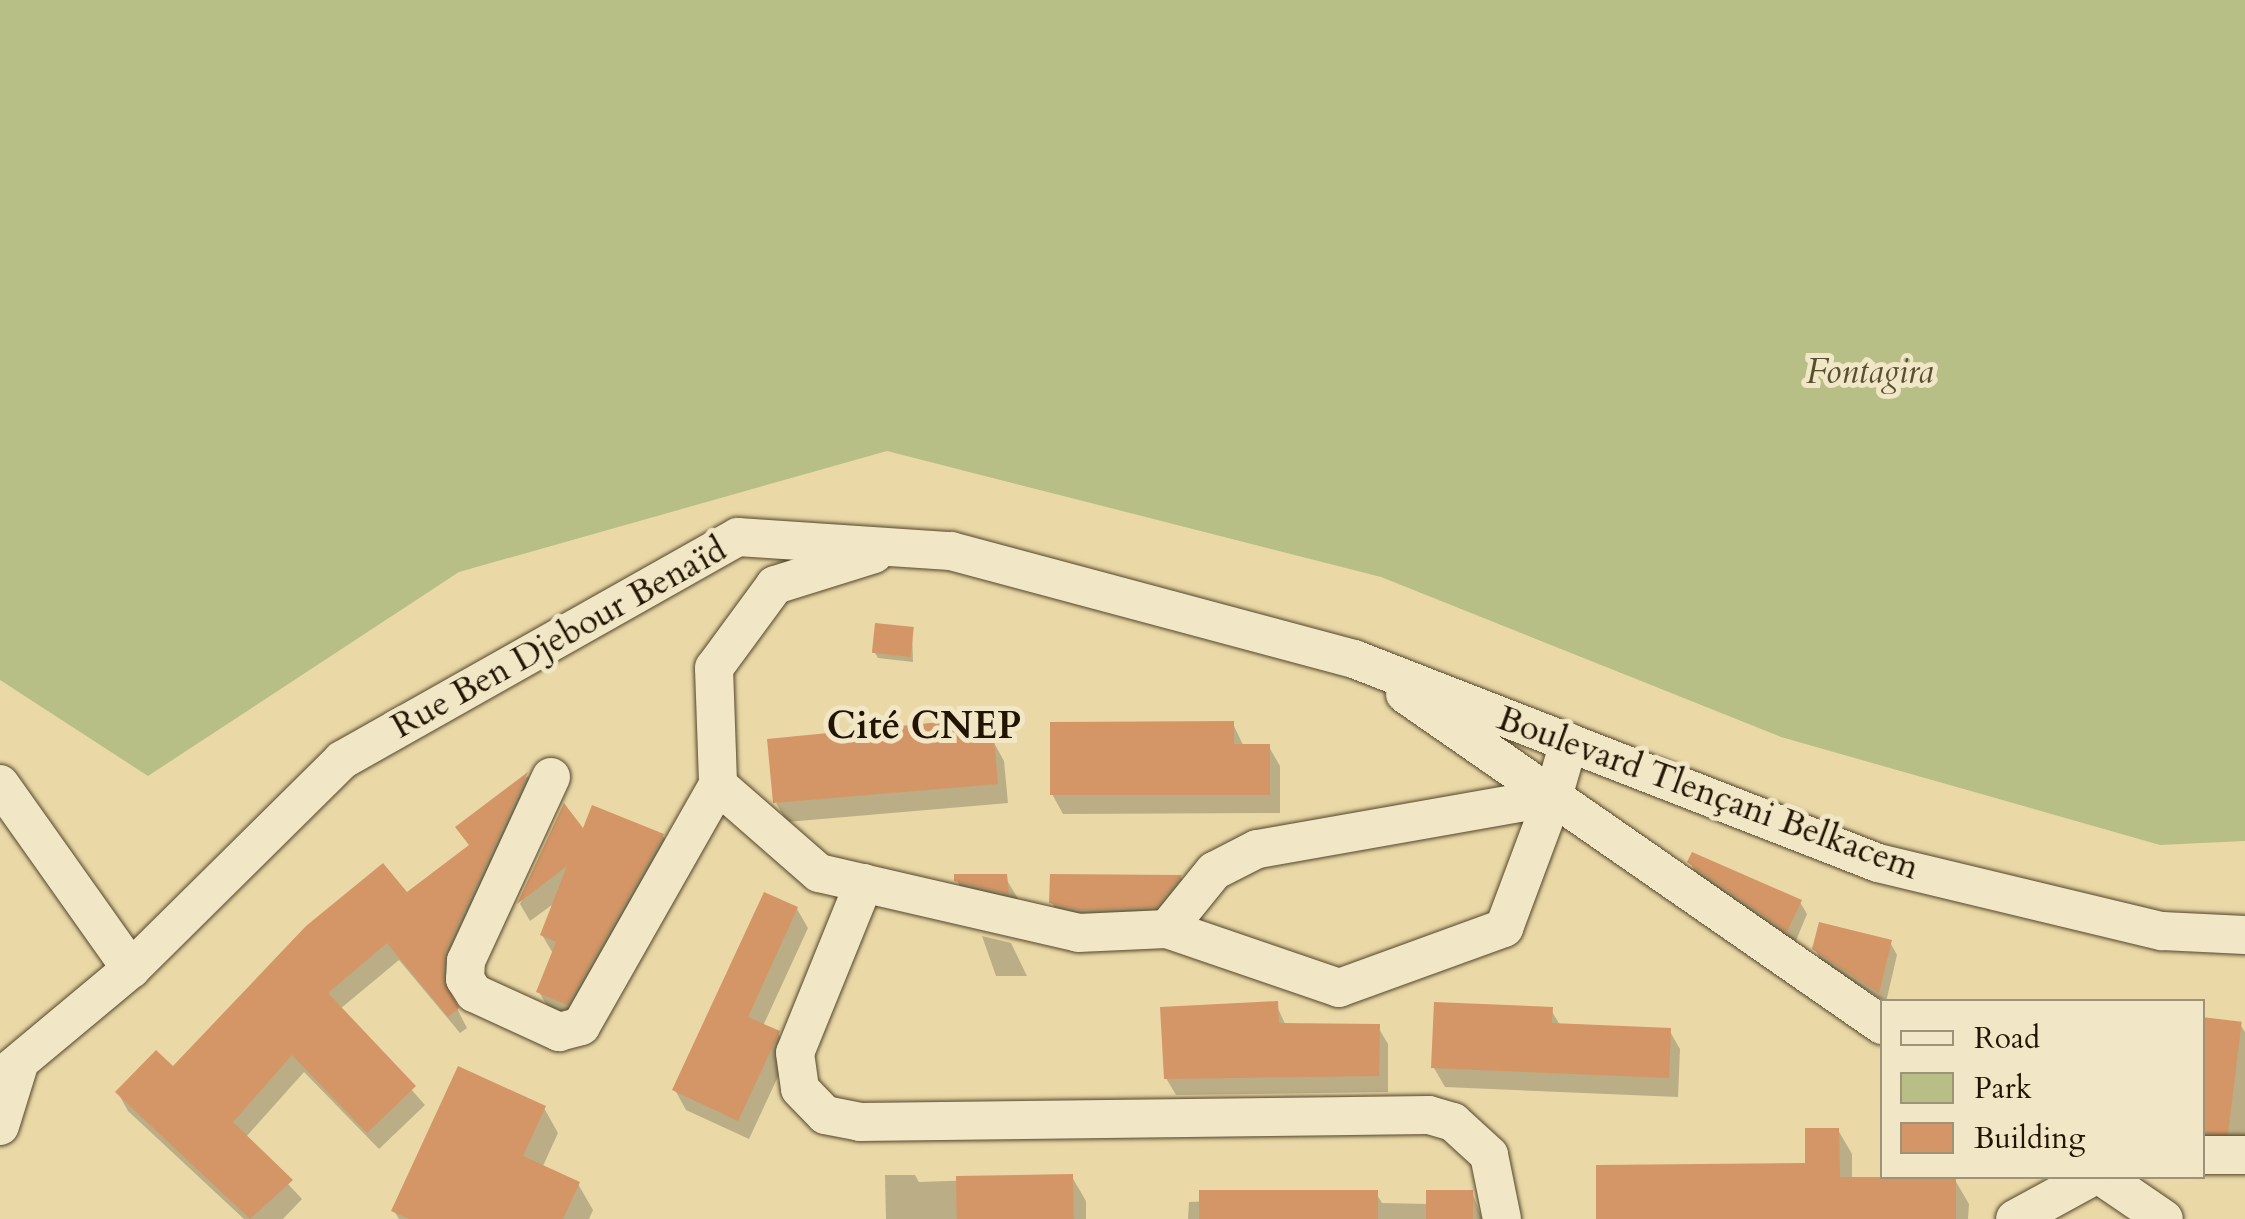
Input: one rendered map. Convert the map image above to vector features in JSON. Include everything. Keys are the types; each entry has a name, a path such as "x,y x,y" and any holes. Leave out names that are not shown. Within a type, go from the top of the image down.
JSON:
{"street":[{"name":"Rue Ben Djebour Benaïd","path":"9,1073 131,969 342,760 738,537 951,551 1354,659 1450,711"},
{"path":"551,777 466,960 465,979 474,993 559,1032 581,1026 718,785 714,668 775,586 785,540"},
{"path":"775,586 895,548"},
{"path":"1450,711 1553,797 1880,1024"},
{"name":"Boulevard Tlençani Belkacem","path":"1450,711 1569,742 1878,863 2162,931 2245,936"},
{"path":"718,785 819,873 1078,932 1167,929 1338,988 1504,928 1553,797 1569,742"},
{"path":"0,784 131,969"},
{"path":"1167,929 1214,871 1256,848 1553,797"},
{"path":"864,883 795,1053 800,1089 825,1115 860,1122 1429,1115 1453,1122 1490,1155 1502,1219"},
{"path":"0,1126 9,1073"},
{"path":"2205,1155 2245,1155"},
{"path":"2015,1219 2092,1179"},
{"path":"2103,1179 2164,1219"}],"green space":[{"name":"Fontagira","path":"0,0 2245,0 2245,841 2160,845 1781,737 1381,577 887,451 459,572 148,776 0,680"}],"building":[{"path":"875,623 914,627 911,657 872,653"},
{"path":"961,720 963,742 994,739 998,784 773,803 767,739"},
{"path":"1234,721 1234,744 1270,744 1270,795 1050,795 1050,722"},
{"path":"528,772 445,952 443,979 459,1008 448,1017 387,943 328,993 416,1086 367,1133 292,1055 233,1122 293,1180 250,1219 115,1092 156,1050 173,1066 306,926 383,863 407,892 469,845 455,827"},
{"path":"564,803 583,828 592,805 664,834 567,1005 536,992 556,942 540,935 567,866 517,904"},
{"path":"1692,852 1802,900 1787,932 1687,862"},
{"path":"954,874 1007,874 1009,894 954,881"},
{"path":"1050,874 1182,875 1156,907 1080,910 1049,903"},
{"path":"764,892 798,907 748,1017 780,1031 738,1121 672,1090"},
{"path":"1819,922 1892,940 1879,993 1812,949"},
{"path":"1278,1001 1279,1023 1380,1024 1379,1076 1164,1079 1160,1007"},
{"path":"1434,1002 1553,1007 1552,1023 1671,1028 1669,1078 1431,1068"},
{"path":"2205,1017 2242,1022 2228,1136 2205,1133"},
{"path":"458,1066 546,1106 523,1156 580,1182 563,1219 409,1219 391,1211"},
{"path":"1805,1128 1839,1128 1840,1177 1956,1179 1956,1219 1596,1219 1596,1165 1805,1163"},
{"path":"1073,1174 1074,1219 957,1219 956,1176"},
{"path":"1199,1190 1378,1190 1378,1219 1199,1219"},
{"path":"1426,1190 1473,1190 1473,1219 1426,1219"}],"district":[{"name":"Cité CNEP","path":"924,727"}]}
